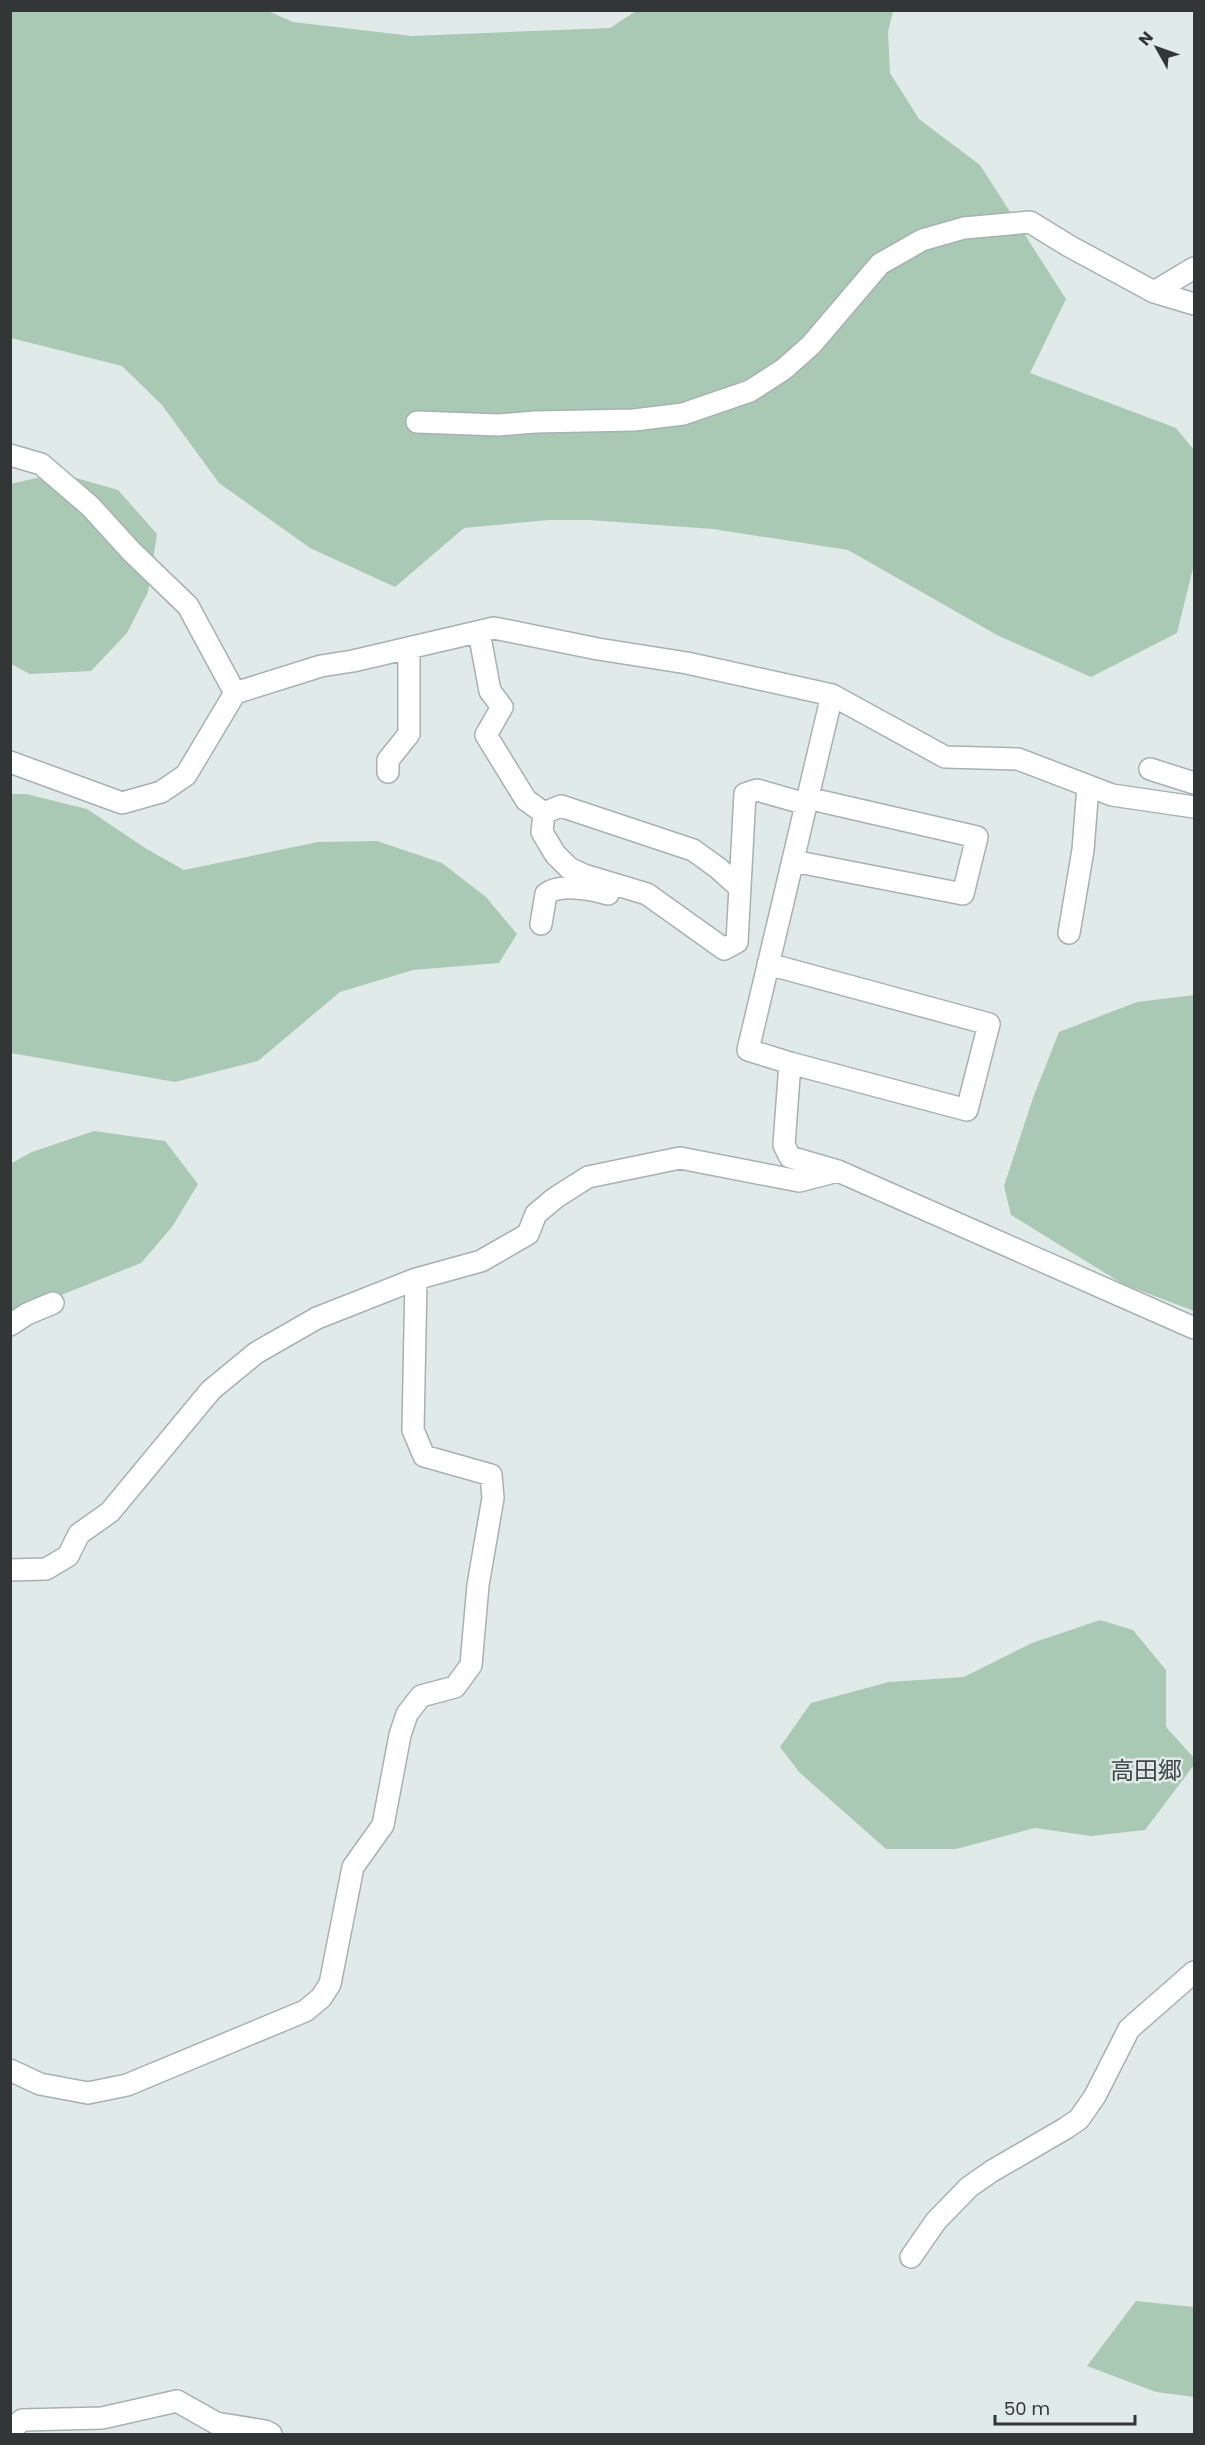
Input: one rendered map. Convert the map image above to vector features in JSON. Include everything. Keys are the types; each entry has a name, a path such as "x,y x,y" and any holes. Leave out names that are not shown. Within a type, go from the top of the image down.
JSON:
{"street":[{"path":"417,422 499,425 634,420 683,414 750,391 784,369 811,345 880,264 922,240 964,228 1030,222 1154,292 1194,304"},
{"path":"1154,292 1194,268"},
{"path":"10,455 41,464 90,507 131,551 188,606 235,693"},
{"path":"10,762 122,803 160,792 186,776 235,693 321,666 494,628 598,649 687,663 831,695 945,757 1018,759 1112,795 1194,807"},
{"path":"479,632 490,691 502,707 486,735 526,800 544,813"},
{"path":"388,772 388,760 409,734 409,648"},
{"path":"768,964 989,1024 967,1110 748,1050 768,964 793,861 831,695"},
{"path":"1150,769 1194,783"},
{"path":"1069,933 1083,849 1088,786"},
{"path":"544,813 542,832 555,854 569,868 584,875 647,894 724,949 737,942 745,794 757,790 977,837 963,894 793,861"},
{"path":"544,813 561,806 671,841 693,850 740,888"},
{"path":"541,924 546,894 552,889 592,889 638,902 654,899"},
{"path":"790,1063 784,1144 790,1157 838,1171 1194,1328"},
{"path":"10,1570 46,1569 68,1556 79,1534 110,1512 211,1390 256,1353 316,1318 416,1279 481,1260 528,1233 536,1214 555,1198 588,1177 680,1158 799,1180 838,1171"},
{"path":"10,2070 40,2084 88,2093 127,2085 305,2011 321,1998 330,1984 353,1868 383,1825 400,1735 407,1714 422,1696 455,1687 471,1665 478,1585 493,1497 491,1475 424,1456 413,1430 416,1279"},
{"path":"10,1325 27,1314 53,1303"},
{"path":"911,2257 936,2221 969,2187 1079,2119 1095,2096 1129,2029 1194,1972"},
{"path":"10,2431 22,2420 102,2418 177,2401 216,2423 266,2431 271,2434"}],"green space":[{"path":"11,11 268,11 293,22 412,36 610,28 636,11 893,11 888,32 890,73 919,119 980,165 1066,299 1030,373 1176,428 1194,450 1194,564 1177,633 1091,677 997,635 848,550 713,529 589,520 549,520 464,528 395,587 310,548 219,483 162,405 122,366 11,338"},
{"path":"59,473 118,490 157,534 148,592 127,633 91,671 30,674 11,664 10,484"},
{"path":"11,794 26,794 87,809 145,848 184,870 318,842 377,841 442,863 486,897 517,934 499,963 413,970 340,992 258,1061 175,1082 11,1053"},
{"path":"1194,995 1194,1311 1123,1284 1011,1215 1004,1186 1033,1098 1059,1032 1137,1002"},
{"path":"94,1131 165,1141 198,1184 172,1227 141,1263 19,1312 11,1312 10,1164 32,1152"},
{"path":"1100,1620 1133,1630 1166,1670 1166,1727 1194,1758 1194,1765 1145,1830 1091,1836 1035,1828 956,1849 886,1849 800,1773 780,1747 811,1703 889,1682 964,1677 1032,1643"},
{"path":"1136,2301 1194,2307 1194,2397 1156,2392 1087,2366"}],"district":[{"name":"高田郷","path":"1146,1771"}]}
